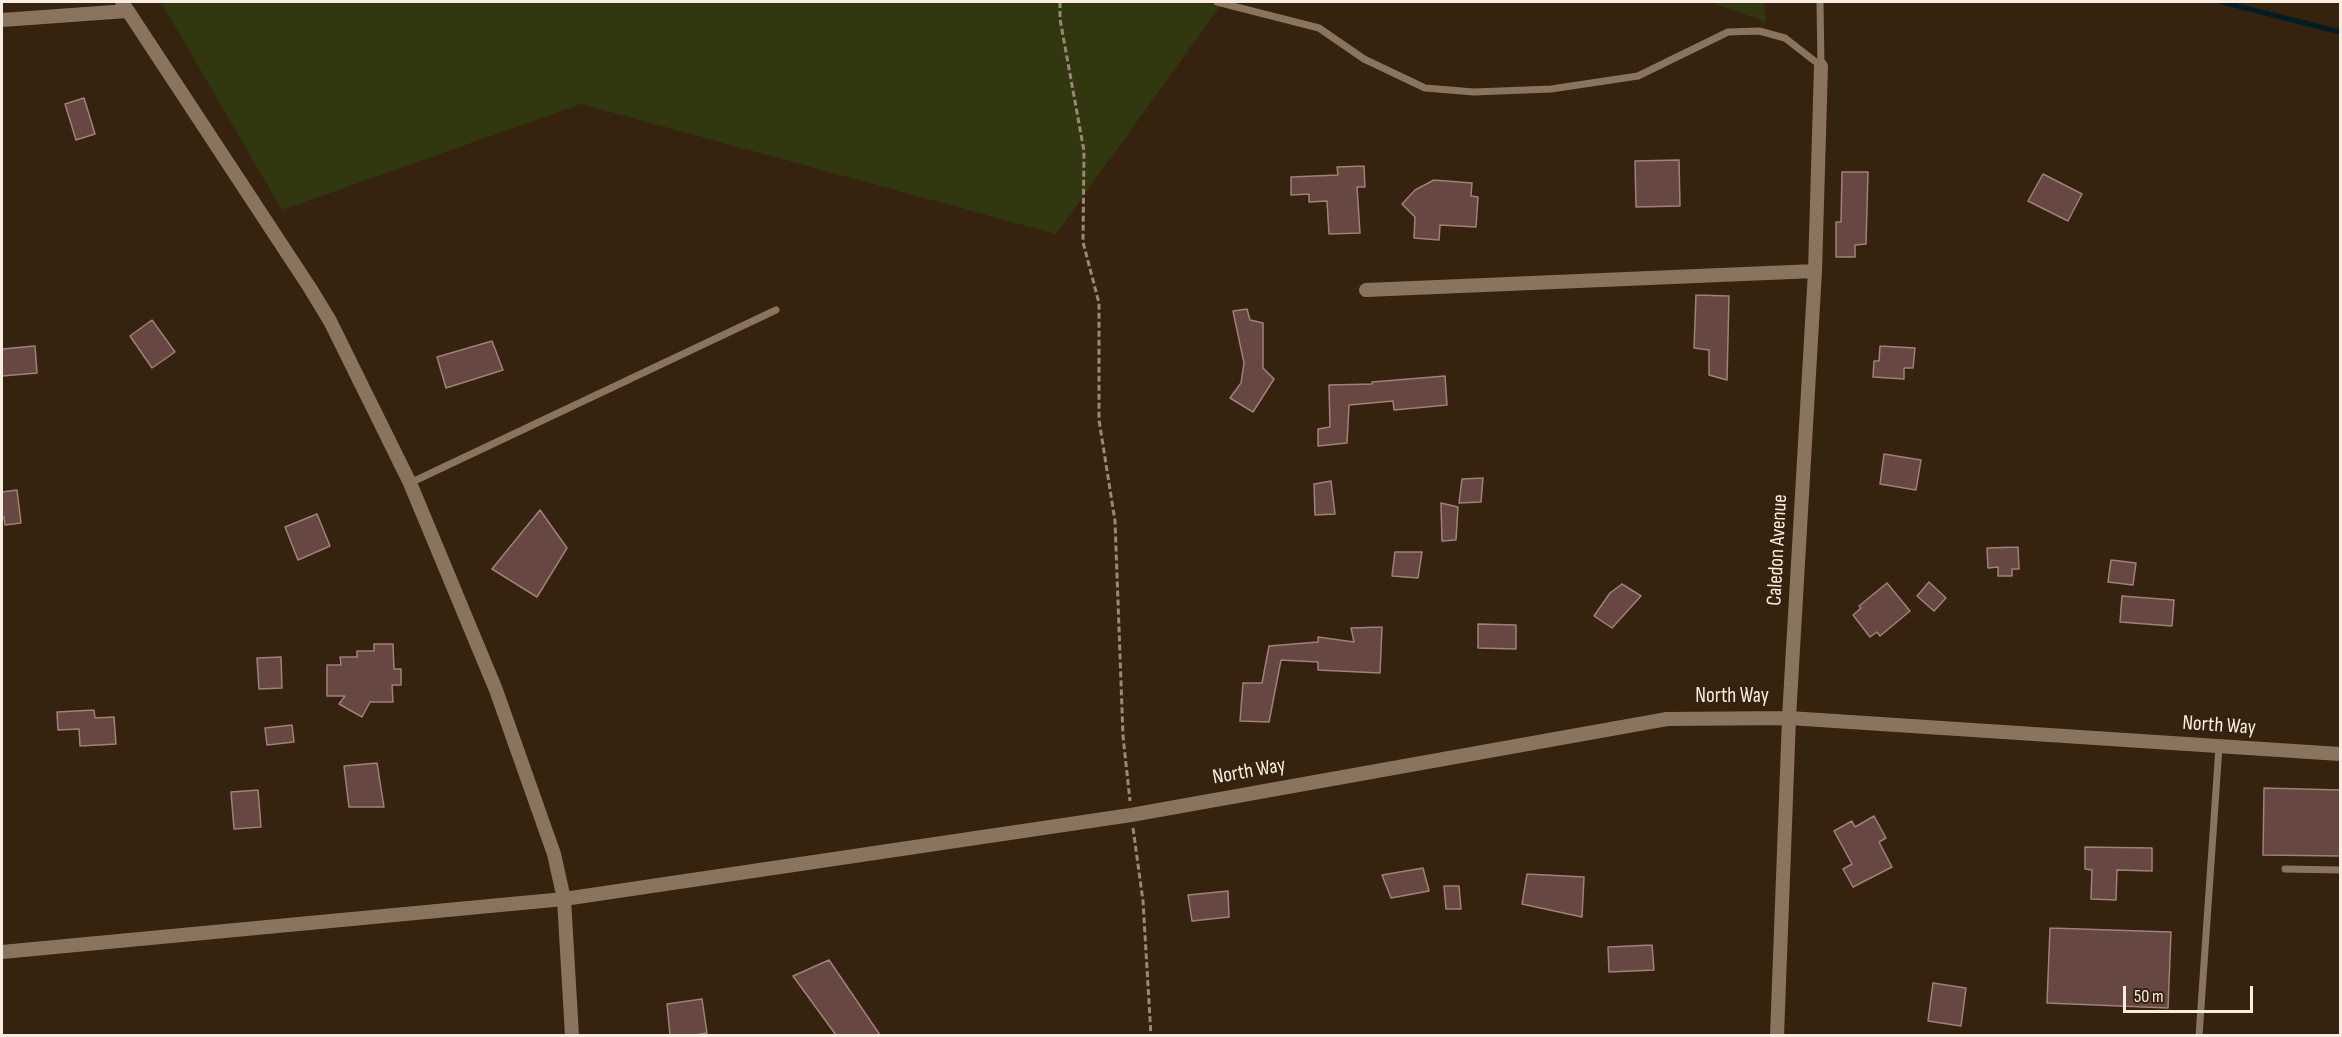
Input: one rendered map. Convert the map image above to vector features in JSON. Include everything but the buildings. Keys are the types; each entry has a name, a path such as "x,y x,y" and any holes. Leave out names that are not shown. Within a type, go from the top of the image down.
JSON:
{"street":[{"path":"2,20 124,6 330,321 410,483 496,690 545,824 564,899 572,1035"},
{"name":"Caledon Avenue","path":"1777,1035 1789,718 1815,271 1821,66"},
{"path":"1366,290 1815,271"},
{"name":"North Way","path":"2,952 564,899 1131,815 1667,719 1789,718 2340,754"}],"lane":[{"path":"1217,2 1319,28 1364,59 1425,87 1474,92 1551,89 1638,76 1728,32 1760,31 1785,38 1821,66"},
{"path":"1820,2 1821,66"},
{"path":"410,483 776,310"},
{"path":"2199,1035 2219,747"},
{"path":"2285,869 2340,870"}],"path":[{"path":"1060,2 1060,19 1084,152 1083,242 1099,303 1099,420 1115,520 1123,736 1143,901 1151,1035"}],"green space":[{"path":"161,2 1223,2 1056,234 581,104 282,210"},
{"path":"1709,2 1764,2 1766,22"}],"waterway":[{"path":"2222,2 2340,32"}]}
